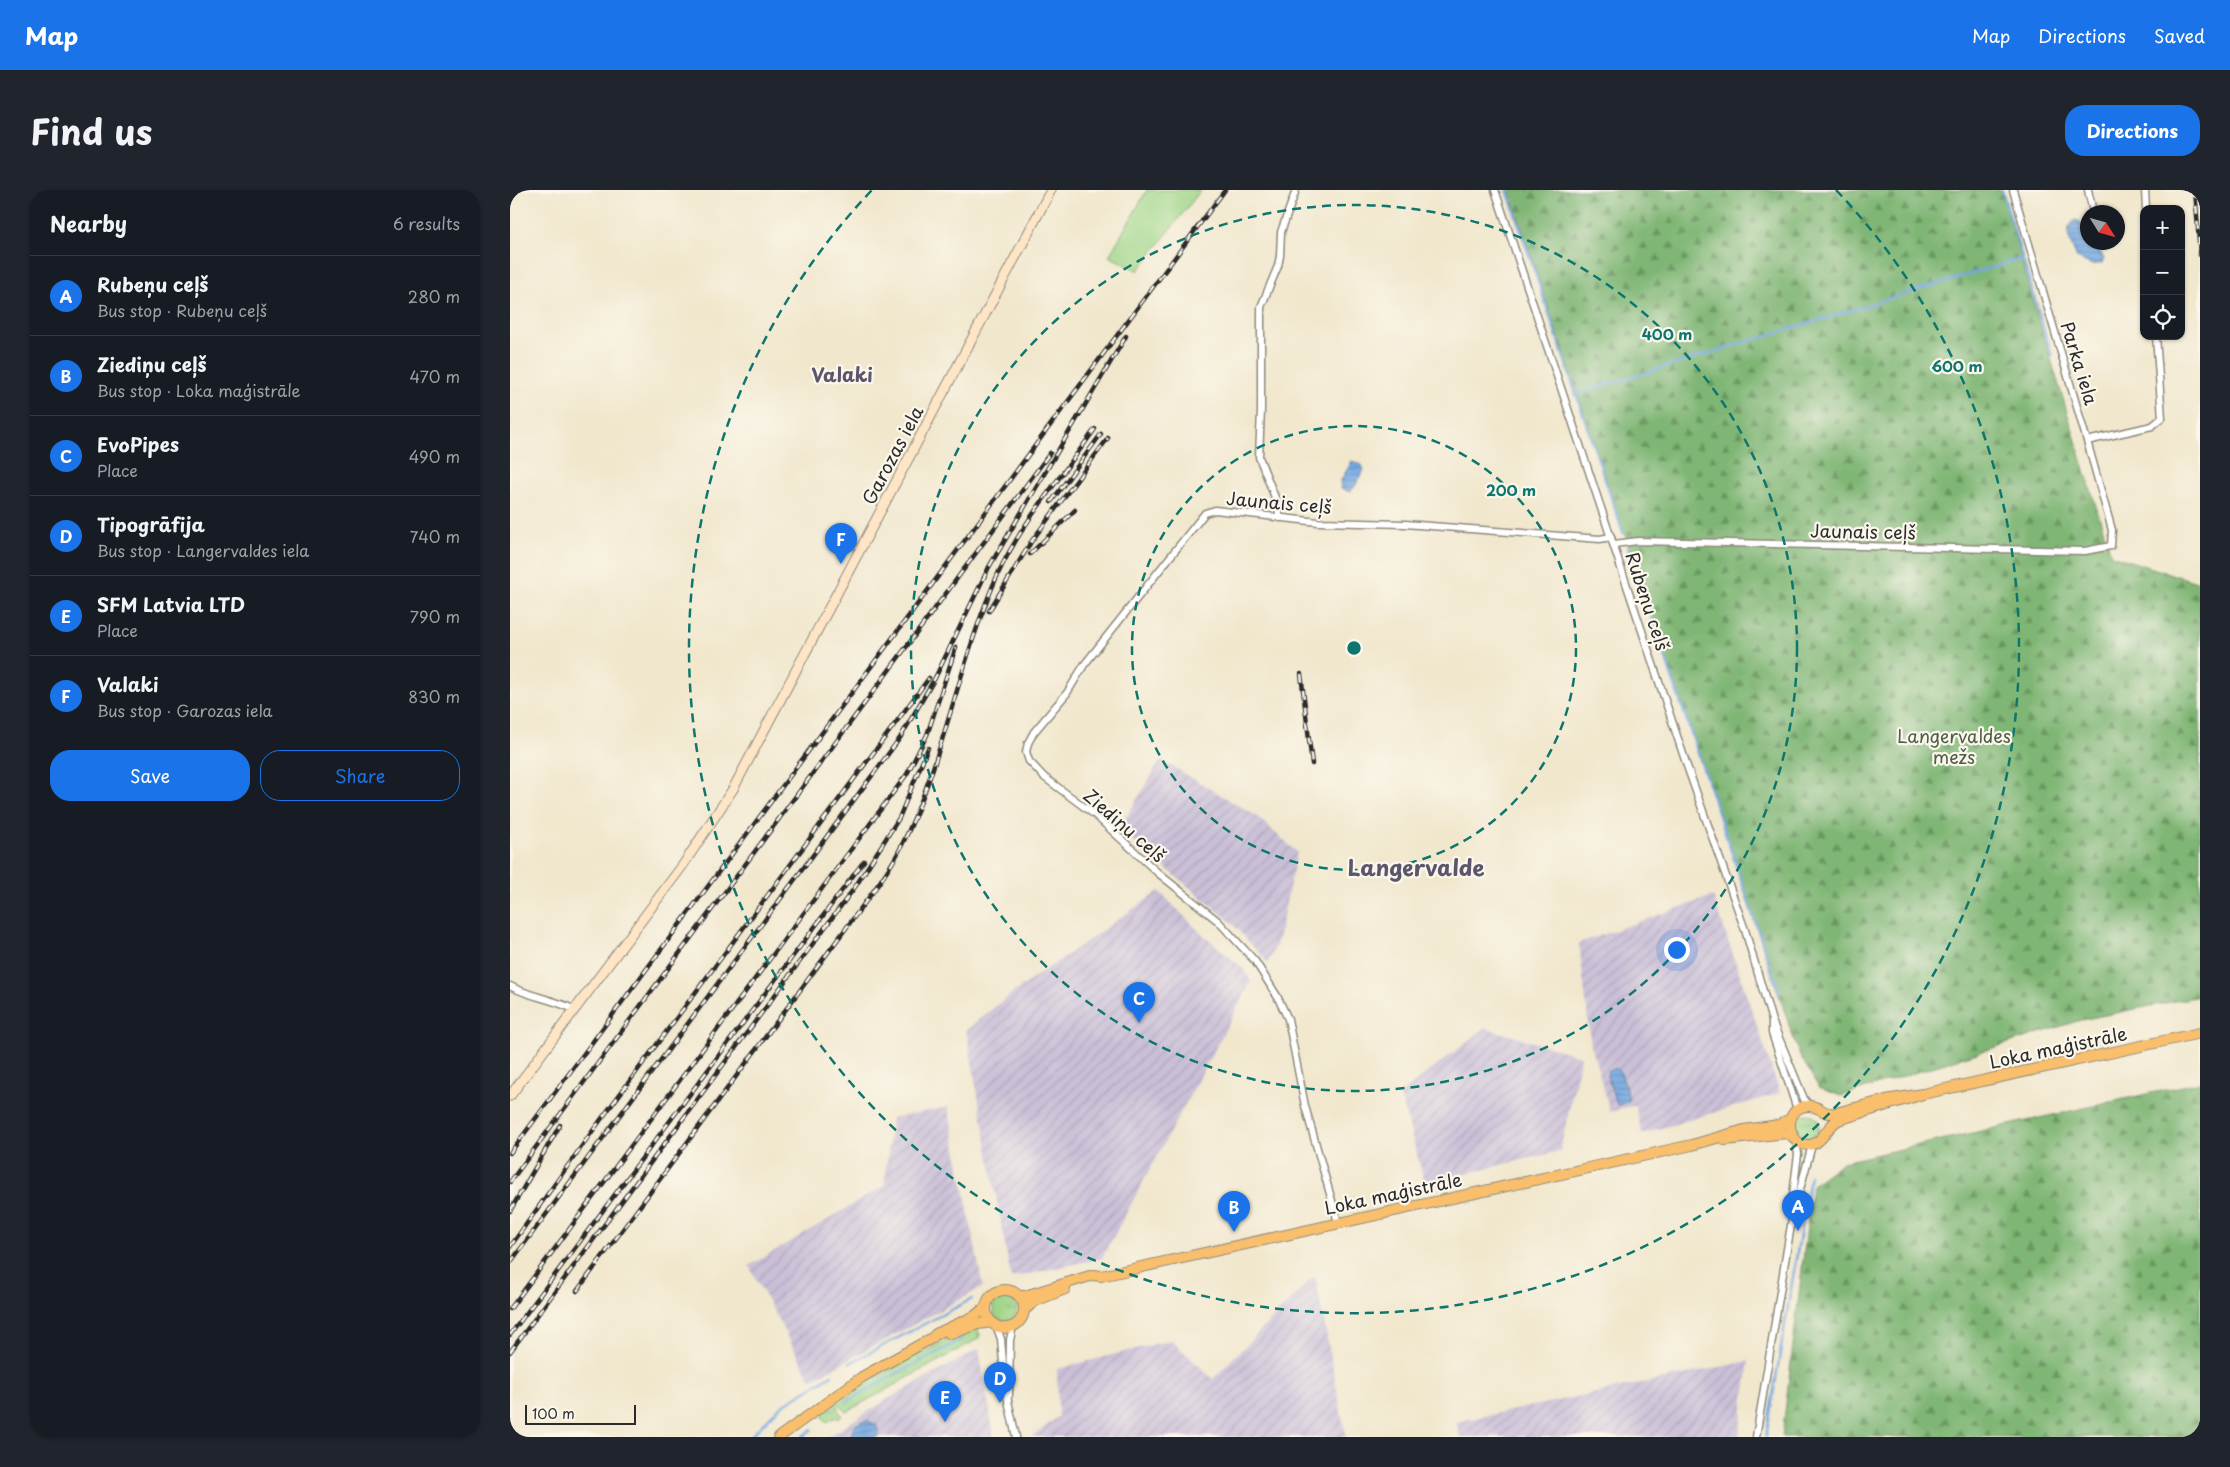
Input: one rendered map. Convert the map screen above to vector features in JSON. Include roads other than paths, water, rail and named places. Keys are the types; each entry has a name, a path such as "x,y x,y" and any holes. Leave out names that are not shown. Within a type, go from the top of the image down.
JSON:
{"main road":[{"name":"Garozas iela","path":"510,1096 683,865 733,788 1051,190"},
{"name":"Loka maģistrāle","path":"1822,1113 1836,1113 1886,1100 1923,1094 2200,1033"},
{"name":"Loka maģistrāle","path":"1692,1144 1786,1133 1803,1144 1812,1144 1820,1141 1827,1129 1838,1120 1923,1094"},
{"name":"Loka maģistrāle","path":"932,1338 940,1338 978,1324 994,1324 1002,1327 1013,1326 1021,1319 1024,1310 1035,1301 1101,1276 1692,1144 1744,1130 1780,1125 1810,1106"},
{"path":"1810,1106 1822,1113 1827,1123 1827,1129"},
{"path":"1793,1115 1789,1128 1794,1138"},
{"name":"Loka maģistrāle","path":"779,1437 862,1376 932,1338 936,1334 975,1316 986,1307 991,1296 1002,1290 1011,1291 1019,1296 1025,1296 1093,1276 1101,1276"},
{"path":"1019,1296 1024,1310"},
{"path":"986,1307 994,1324"}],"street":[{"path":"1280,518 1276,500 1259,458 1261,307 1278,266 1282,232 1296,190"},
{"name":"Rubeņu ceļš","path":"1494,190 1687,766 1755,960 1772,1021 1804,1099 1810,1106"},
{"name":"Parka iela","path":"2013,190 2112,530 2112,546"},
{"path":"2088,190 2091,205"},
{"path":"2145,190 2146,205"},
{"path":"2087,441 2152,426 2162,418 2156,340"},
{"name":"Jaunais ceļš","path":"1028,743 1034,732 1067,693 1084,665 1205,513 1215,510 1318,522 1405,524 1600,539 1611,537"},
{"name":"Jaunais ceļš","path":"1614,544 1648,541 2076,551 2112,546"},
{"name":"Ziediņu ceļš","path":"1028,743 1026,752 1029,761 1044,777 1095,815 1158,873 1218,921 1255,961 1277,996 1288,1019 1305,1106 1338,1222"},
{"path":"510,986 520,992 559,1002 574,1010"},
{"name":"Rubeņu ceļš","path":"1772,1021 1772,1032 1796,1106 1793,1115"},
{"path":"1792,1219 1790,1211 1798,1154 1794,1138"},
{"path":"1756,1437 1792,1219 1812,1144"},
{"path":"994,1324 1001,1340 1004,1376 1016,1437"},
{"path":"1009,1396 1010,1340 1013,1326"}],"water":[{"path":"2075,220 2080,222 2080,250 2100,250 2104,259 2102,263 2092,265 2077,258 2068,233 2071,224"},
{"path":"1352,461 1362,465 1364,470 1350,492 1341,488 1340,482"},
{"path":"1616,1068 1621,1073 1629,1099 1628,1102 1617,1105 1607,1076 1608,1071"},
{"path":"868,1421 876,1425 879,1431 877,1437 851,1437 854,1426 860,1422"}],"waterway":[{"path":"1507,190 1623,533"},
{"path":"2002,190 2052,356"},
{"path":"1575,394 2023,258"},
{"path":"1628,548 1780,994"},
{"path":"1766,1437 1810,1176"},
{"path":"850,1363 972,1299"},
{"path":"845,1403 963,1339"},
{"path":"750,1437 781,1406 832,1375"},
{"path":"802,1437 812,1429"}],"railway":[{"path":"510,1153 1225,190"},
{"path":"2195,190 2200,255"},
{"path":"510,1263 900,738 935,678 989,567 1126,336"},
{"path":"577,1291 891,865 915,816 928,782 972,642 998,574 1030,518 1095,429"},
{"path":"1051,502 1101,434"},
{"path":"989,611 1031,542 1108,438"},
{"path":"510,1182 1050,453"},
{"path":"1030,554 1075,510"},
{"path":"510,1309 907,774 927,735 956,647"},
{"path":"1301,674 1312,764"},
{"path":"510,1247 594,1129 929,678"},
{"path":"510,1352 855,887 899,818 928,748"},
{"path":"510,1335 864,861"},
{"path":"510,1211 560,1125"}],"place":[{"name":"Valaki","path":"841,564"},
{"name":"EvoPipes","path":"1139,1023"},
{"name":"Rubeņu ceļš","path":"1798,1231"},
{"name":"Ziediņu ceļš","path":"1234,1232"},
{"name":"Tipogrāfija","path":"1000,1403"},
{"name":"SFM Latvia LTD","path":"945,1422"}],"district":[{"name":"Valaki","path":"842,374"},
{"name":"Langervalde","path":"1416,866"}],"park label":[{"name":"Langervaldes mežs","path":"1954,745"}]}
